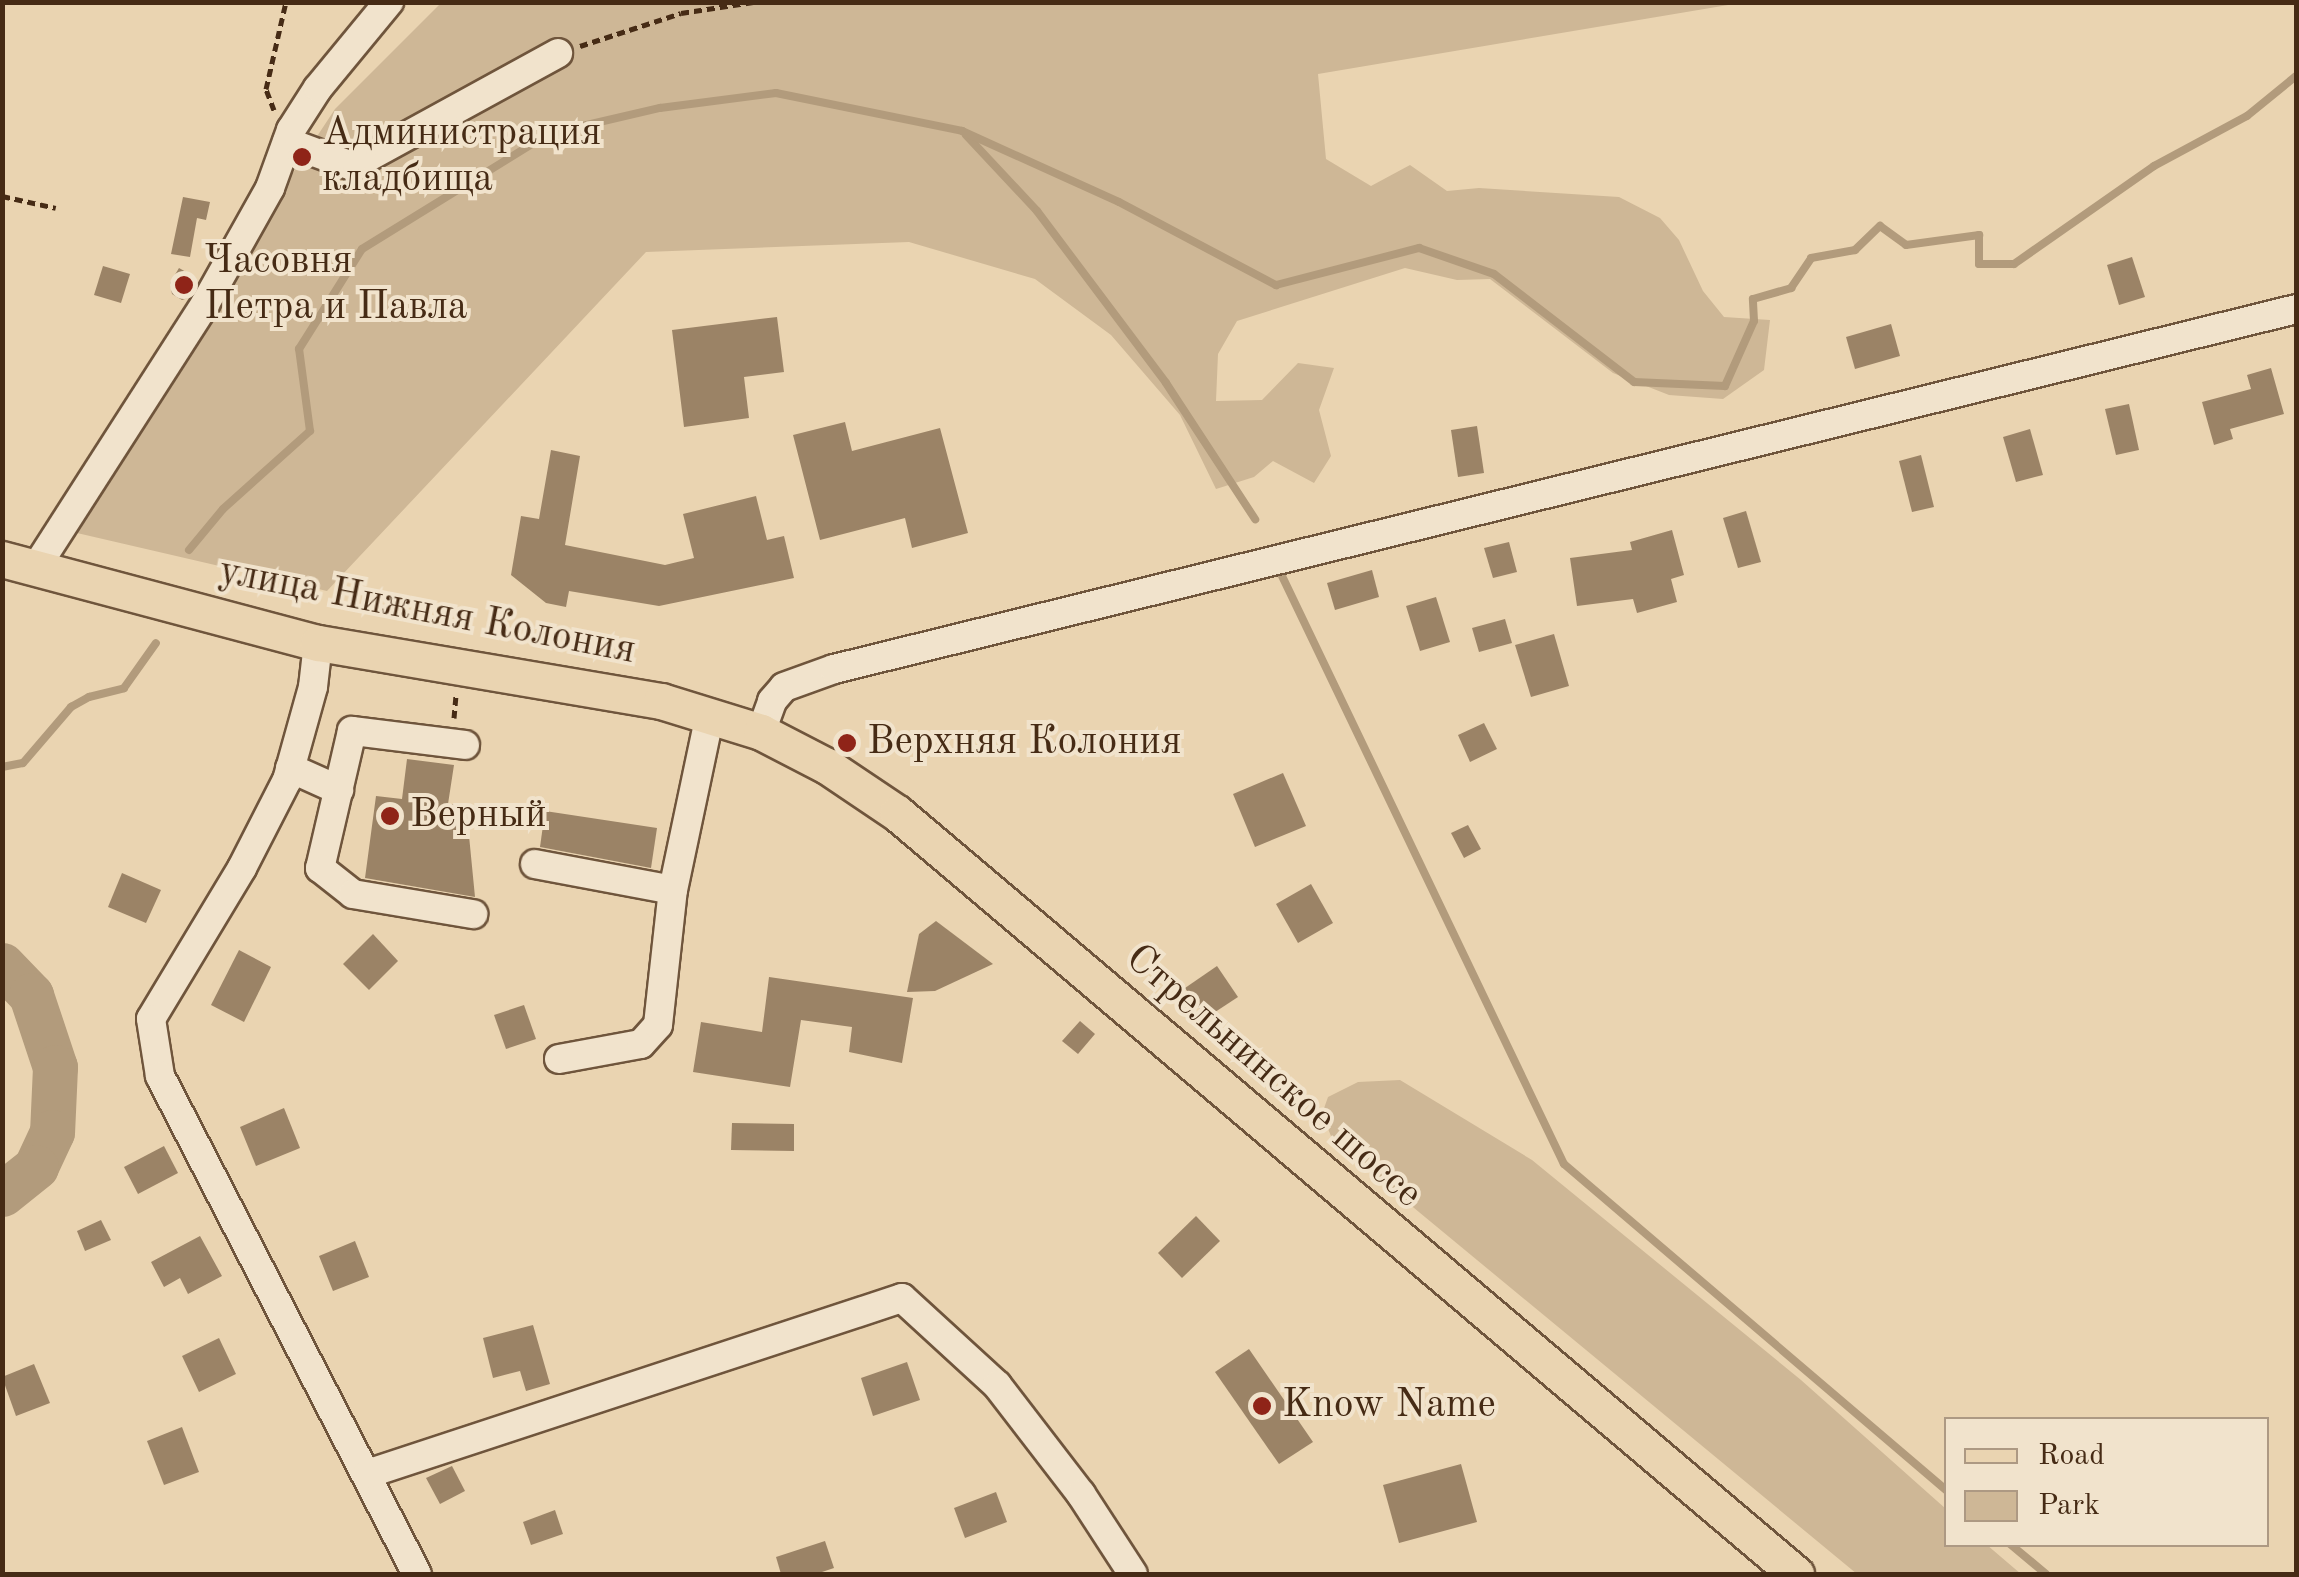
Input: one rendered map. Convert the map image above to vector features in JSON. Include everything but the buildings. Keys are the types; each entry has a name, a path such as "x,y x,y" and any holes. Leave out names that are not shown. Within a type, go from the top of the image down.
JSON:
{"main road":[{"name":"улица Нижняя Колония","path":"19,564 318,642 661,701"},
{"name":"Стрельнинское шоссе","path":"661,701 761,732 826,766 897,812 1796,1574"}],"street":[{"path":"19,564 205,304 270,188 287,142 318,88 389,2"},
{"path":"287,142 352,166 558,53"},
{"path":"761,732 772,701 784,687 834,669 2296,309"},
{"path":"318,642 313,688 290,768 242,868 151,1019 160,1076 417,1574"},
{"path":"559,1059 641,1044 658,1025 673,890 710,714"},
{"path":"465,744 352,731 320,868 354,894 380,902 473,914"},
{"path":"290,768 339,790"},
{"path":"535,864 673,890"},
{"path":"367,1474 902,1298 997,1384 1081,1494 1134,1574"}],"path":[{"path":"286,2 266,89 287,142"},
{"path":"558,53 681,14 752,2"},
{"path":"2,196 56,208"}],"green space":[{"path":"441,3 1740,3 1318,74 1326,159 1371,186 1410,165 1447,191 1479,188 1619,197 1660,218 1679,240 1703,291 1724,317 1770,320 1764,370 1723,399 1669,395 1613,373 1490,279 1457,280 1405,268 1237,321 1218,354 1216,401 1262,400 1298,363 1334,368 1319,410 1331,456 1314,483 1273,461 1254,477 1216,489 1180,415 1111,335 1035,279 909,242 646,252 327,591 77,533 264,217 335,109"},
{"path":"1400,1080 1532,1160 1801,1380 1944,1507 1944,1547 1989,1547 2021,1574 1857,1574 1333,1141 1322,1114 1328,1097 1358,1082"}],"waterway":[{"path":"189,550 223,509 310,431 299,349 362,249 548,134 660,108 776,93 962,131 1119,202 1276,285 1419,248 1494,274 1634,382 1725,386 1754,321 1753,299 1791,288 1811,258 1855,250 1880,226 1906,245 1979,235 1979,264 2014,264 2154,166 2247,116 2296,76"},
{"path":"966,135 1037,211 1166,383 1255,519"},
{"path":"1282,576 1564,1164 1944,1488"},
{"path":"2,767 23,763 71,707 89,697 124,688 156,643"},
{"path":"2,965 31,995 55,1067 52,1132 36,1167 2,1194"},
{"path":"2014,1547 2046,1574"}],"place":[{"name":"Администрация кладбища","path":"302,157"},
{"name":"Часовня Петра и Павла","path":"184,285"},
{"name":"Верхняя Колония","path":"847,743"},
{"name":"Верный","path":"390,816"},
{"name":"Know Name","path":"1262,1406"}]}
